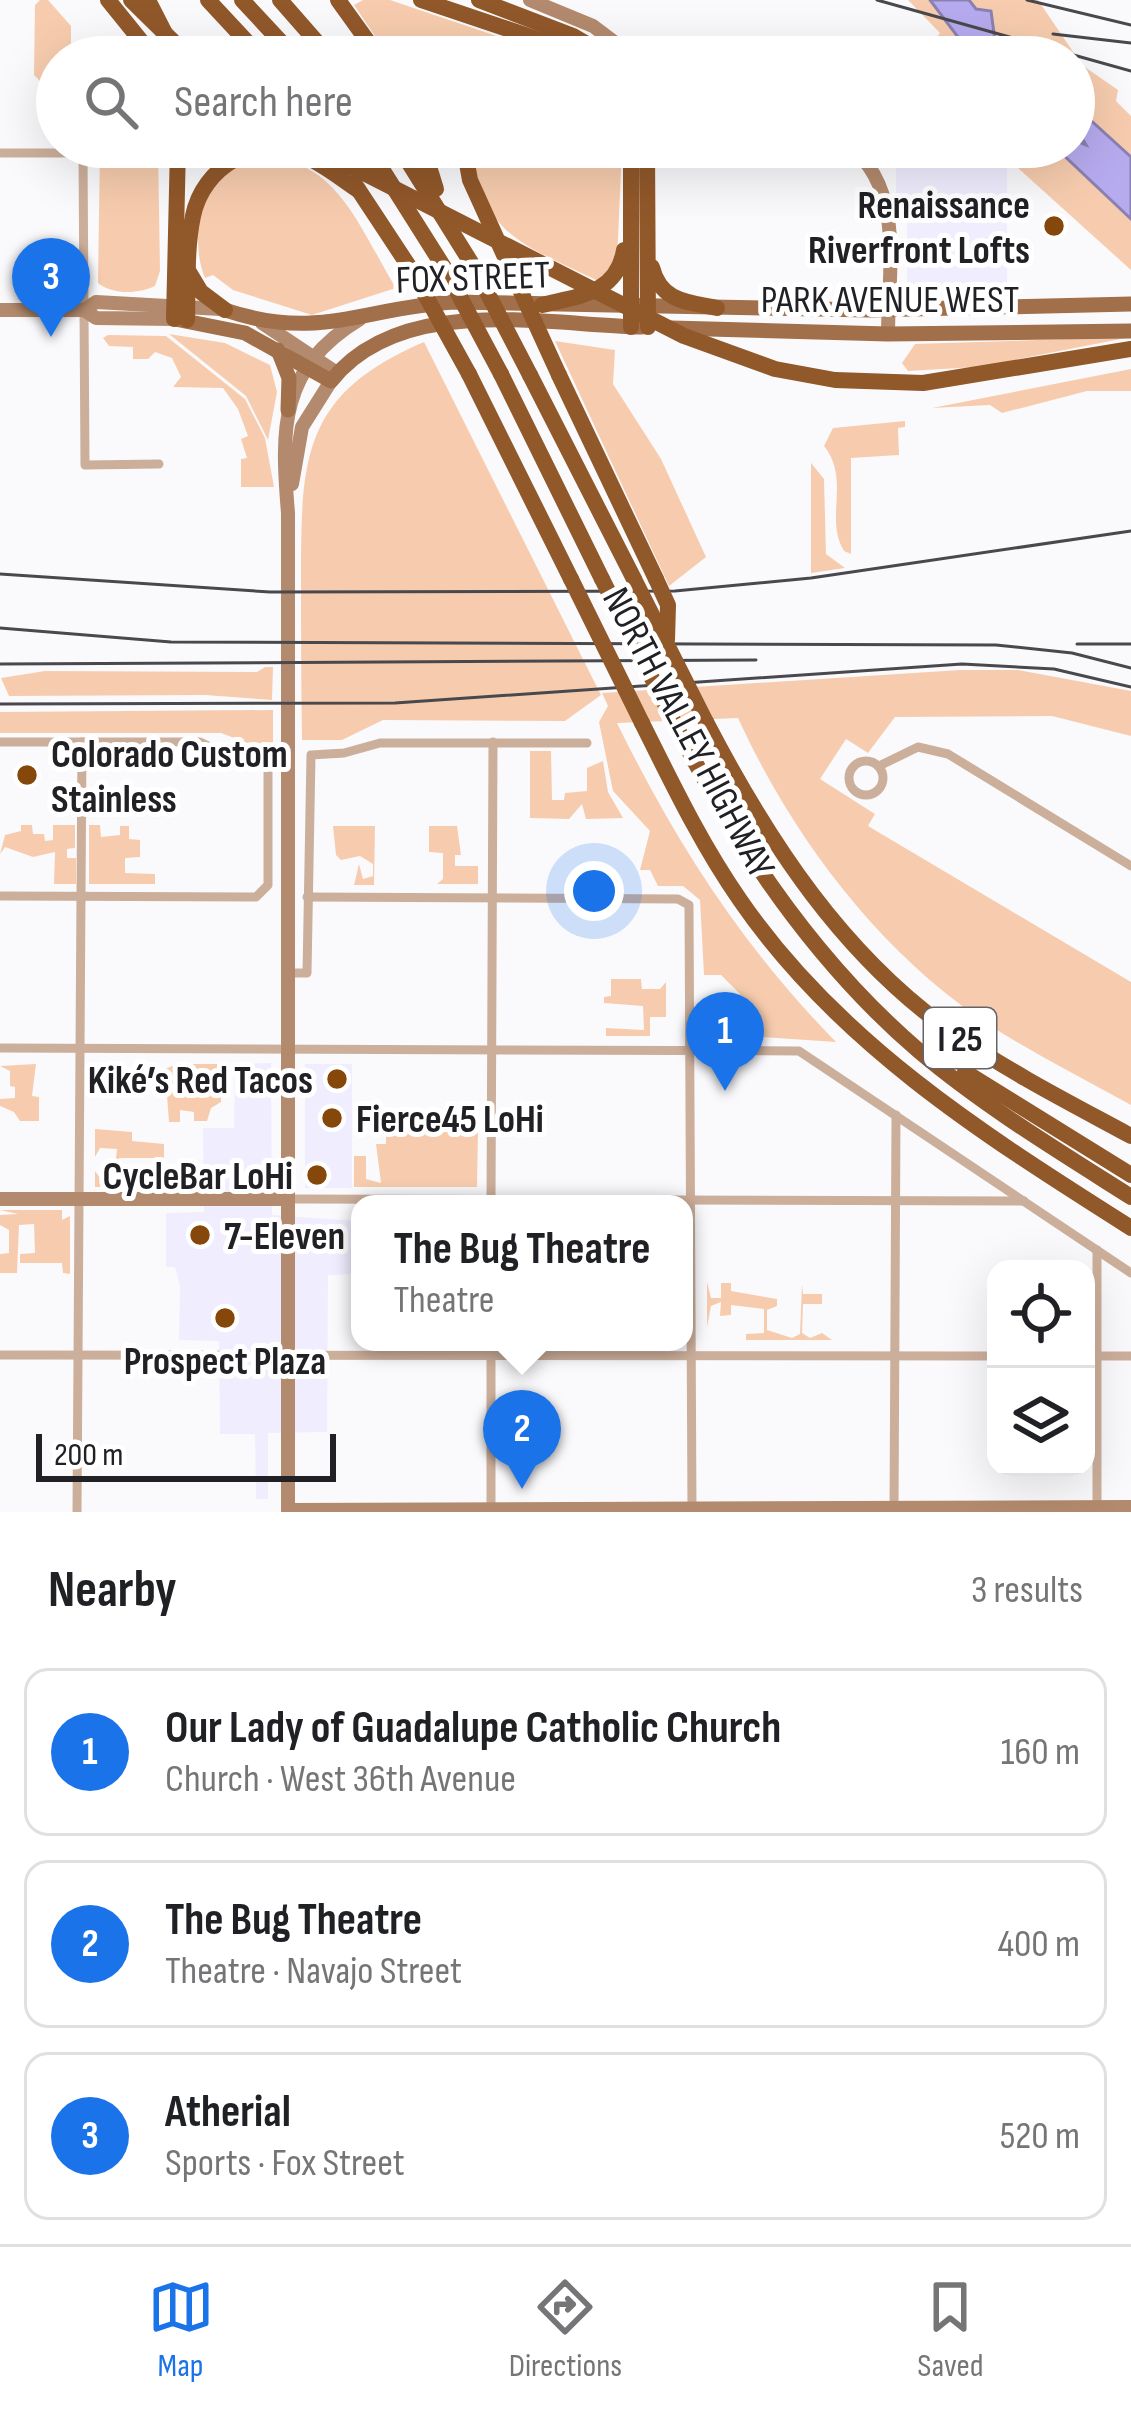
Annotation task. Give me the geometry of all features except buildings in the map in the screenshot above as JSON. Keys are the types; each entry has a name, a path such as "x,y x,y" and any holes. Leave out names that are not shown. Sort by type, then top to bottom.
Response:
{"highway":[{"path":"108,0 137,36"},
{"path":"131,0 168,36"},
{"path":"148,0 166,36"},
{"path":"208,0 241,36"},
{"path":"242,0 276,36"},
{"path":"280,0 312,36"},
{"path":"338,0 364,36"},
{"path":"421,0 528,36"},
{"path":"479,0 573,36"},
{"path":"178,168 175,207 181,312"},
{"path":"181,312 196,202 221,168"},
{"path":"323,168 358,190"},
{"name":"NORTH VALLEY HIGHWAY","path":"344,168 412,271 469,374 697,831 740,901 837,1013 907,1078 1131,1231"},
{"path":"354,168 683,336 775,368 835,380 923,383 1131,349"},
{"path":"381,168 445,269 716,802 772,890 919,1051 1131,1197"},
{"name":"NORTH VALLEY HIGHWAY","path":"413,168 475,268 706,722 784,858 881,972 967,1042 1131,1136"},
{"path":"429,168 441,208"},
{"path":"468,168 668,605 668,640"},
{"path":"631,168 639,327"},
{"path":"639,308 648,249 647,168"},
{"path":"542,305 598,291 611,282 623,259 631,184"},
{"path":"648,249 653,275 665,293 717,308"},
{"path":"189,272 201,292 225,310"},
{"path":"876,1009 981,1084 1131,1175"}],"main road":[{"name":"FOX STREET","path":"387,310 455,302 639,308"},
{"name":"PARK AVENUE WEST","path":"639,308 888,310 1127,304"},
{"path":"225,310 254,320 314,327 387,310"},
{"path":"181,312 311,361 334,377"},
{"name":"FOX STREET","path":"334,377 390,338 449,322 639,327"},
{"name":"PARK AVENUE WEST","path":"639,327 888,334 1128,331"},
{"path":"277,348 289,379 288,410"}],"street":[{"path":"530,0 606,36"},
{"path":"0,153 36,153"},
{"path":"83,168 85,465 159,464"},
{"path":"868,168 885,199 888,334"},
{"path":"0,310 84,310 96,302 181,312 225,310"},
{"name":"FOX STREET","path":"311,361 358,320 387,310"},
{"path":"254,320 311,361 288,410 283,451 289,513 285,1511 1131,1507"},
{"path":"289,513 302,428 334,377"},
{"path":"0,742 200,742 236,759 268,764 268,885 262,895 0,896"},
{"path":"77,1512 82,742"},
{"path":"288,973 307,973 311,755 347,753 380,742 587,743"},
{"path":"491,1195 493,742"},
{"path":"879,766 918,747 948,754 1131,866"},
{"path":"308,897 687,902 692,911 693,1195"},
{"path":"0,1048 799,1051 1131,1273"},
{"path":"894,1509 896,1115"},
{"path":"0,1198 351,1199"},
{"path":"692,1509 693,1200 1024,1201"},
{"path":"1095,1292 1097,1250"},
{"path":"490,1509 491,1351"},
{"path":"0,1355 987,1356"},
{"path":"1095,1356 1131,1356"},
{"path":"1092,1368 1097,1509"}],"shaded area":[{"path":"48,0 71,26 71,36 36,36 36,77 34,75 35,5"},
{"path":"363,0 390,0 497,36 375,36 354,5"},
{"path":"908,0 930,0 957,36 938,36 940,33"},
{"path":"930,0 969,0 976,9 991,11 994,36 957,36"},
{"path":"969,0 1038,0 1062,36 988,36"},
{"path":"1095,74 1118,90 1116,101 1131,116 1131,157 1095,124"},
{"path":"1095,124 1131,157 1131,219 1077,168 1095,168"},
{"path":"100,168 158,168 160,271 155,286 134,292 98,283"},
{"path":"234,168 309,169 344,201 396,288 312,315 233,290 213,275 205,278 199,221 208,193"},
{"path":"475,168 621,168 617,262 602,283 531,248 498,221"},
{"path":"896,168 1007,168 1007,285 907,285 907,209 896,208"},
{"path":"1077,168 1131,219 1131,270 1019,169"},
{"path":"169,334 225,343 270,365 277,392 268,440 246,396"},
{"path":"166,336 245,399 265,438 274,487 241,487 241,459 247,458 241,439 248,436 238,409 223,388 173,387 181,377 172,358 155,352 148,359 133,359 133,347 109,346 103,338"},
{"path":"1131,337 977,367 908,371 902,363 915,344"},
{"path":"555,341 615,350 613,384 661,459 706,557 669,586"},
{"path":"424,342 601,695 565,721 383,720 342,740 302,740 301,531 309,461 333,406 355,383"},
{"path":"1131,369 1131,391 1087,391 1002,413 990,405 932,408"},
{"path":"905,421 905,427 898,428 899,455 851,458 851,554 844,551 836,525 836,472 824,446 833,428"},
{"path":"811,463 824,479 826,554 845,568 811,573"},
{"path":"273,667 272,700 205,695 9,696 1,678 45,671 257,672"},
{"path":"1018,670 1131,691 1131,736 1052,716 895,717 868,753 846,739 820,779 875,814 868,826 1131,982 1131,1105 986,1023 909,961 874,926 811,847 738,718 617,723 713,892 770,969 836,1042 748,1036 748,1002 721,975 704,975 700,900 683,886 658,886 650,870 640,870 650,831 613,791 599,722 608,706 602,693"},
{"path":"273,710 273,744 250,744 221,733 0,733 0,712"},
{"path":"530,751 551,751 552,800 587,791 587,768 603,761 608,792 623,818 586,819 582,804 569,819 530,818"},
{"path":"21,825 32,825 33,834 44,834 45,841 53,840 53,825 75,825 75,848 67,849 67,858 76,858 76,884 54,884 55,852 33,857 5,847 0,854 5,835 21,831"},
{"path":"89,825 100,825 101,837 120,835 120,826 129,826 129,839 140,840 140,857 125,858 125,873 155,874 155,884 89,884"},
{"path":"333,826 375,826 374,885 354,885 359,864 363,879 373,876 373,864 360,856 341,860 336,855"},
{"path":"429,826 457,826 461,855 455,855 455,866 478,866 478,884 437,884 443,879 443,853 429,852"},
{"path":"611,979 641,979 642,989 660,989 666,982 666,1017 650,1017 650,1036 606,1036 606,1028 644,1030 643,1006 604,1003 604,997 611,996"},
{"path":"271,1063 272,1215 351,1220 351,1274 328,1275 327,1432 268,1433 268,1499 256,1499 255,1434 220,1434 219,1341 179,1340 180,1286 175,1267 166,1267 166,1213 204,1212 203,1128 234,1128 235,1064"},
{"path":"36,1064 32,1096 39,1097 39,1121 20,1121 0,1106 0,1099 15,1098 15,1087 10,1086 10,1071 0,1066"},
{"path":"177,1064 222,1064 221,1102 211,1108 207,1121 194,1121 194,1112 180,1110 180,1122 169,1122 165,1069"},
{"path":"305,1064 352,1064 352,1188 305,1188"},
{"path":"95,1129 132,1132 132,1141 164,1144 164,1158 119,1158 119,1178 188,1182 188,1187 95,1187 95,1171 100,1178 114,1178 117,1149 100,1148 95,1157"},
{"path":"386,1130 478,1130 477,1187 354,1187 354,1156 366,1156 366,1179 381,1183 376,1144 386,1144"},
{"path":"0,1210 62,1210 62,1220 70,1216 70,1274 63,1273 62,1263 20,1263 20,1254 35,1253 34,1224 19,1225 17,1273 0,1273 0,1254 9,1253 9,1230 0,1225 0,1215 18,1214"},
{"path":"707,1282 711,1298 721,1298 721,1283 731,1283 731,1291 777,1299 777,1306 767,1310 767,1330 792,1338 800,1334 802,1284 803,1294 822,1294 822,1304 803,1304 802,1333 810,1338 822,1333 832,1340 746,1340 746,1334 764,1333 764,1309 731,1305 731,1315 720,1316 721,1302 711,1306 707,1327"}],"railway":[{"path":"877,0 1006,36"},
{"path":"1027,0 1131,25"},
{"path":"1053,34 1070,36"},
{"path":"1095,39 1131,43"},
{"path":"1095,61 1131,71"},
{"path":"0,574 270,592 675,591 811,578 1131,531"},
{"path":"0,628 171,642 996,645 1072,653 1131,668"},
{"path":"1077,644 1131,644"},
{"path":"0,664 756,660"},
{"path":"0,704 395,703 962,664 1054,669 1131,687"}],"place":[{"name":"Renaissance Riverfront Lofts","path":"1054,226"},
{"name":"Atherial","path":"51,337"},
{"name":"Colorado Custom Stainless","path":"27,775"},
{"name":"Kiké’s Red Tacos","path":"337,1079"},
{"name":"Our Lady of Guadalupe Catholic Church","path":"725,1091"},
{"name":"Fierce45 LoHi","path":"332,1118"},
{"name":"CycleBar LoHi","path":"317,1175"},
{"name":"7-Eleven","path":"200,1235"},
{"name":"Prospect Plaza","path":"225,1318"},
{"name":"The Bug Theatre","path":"522,1489"}]}
